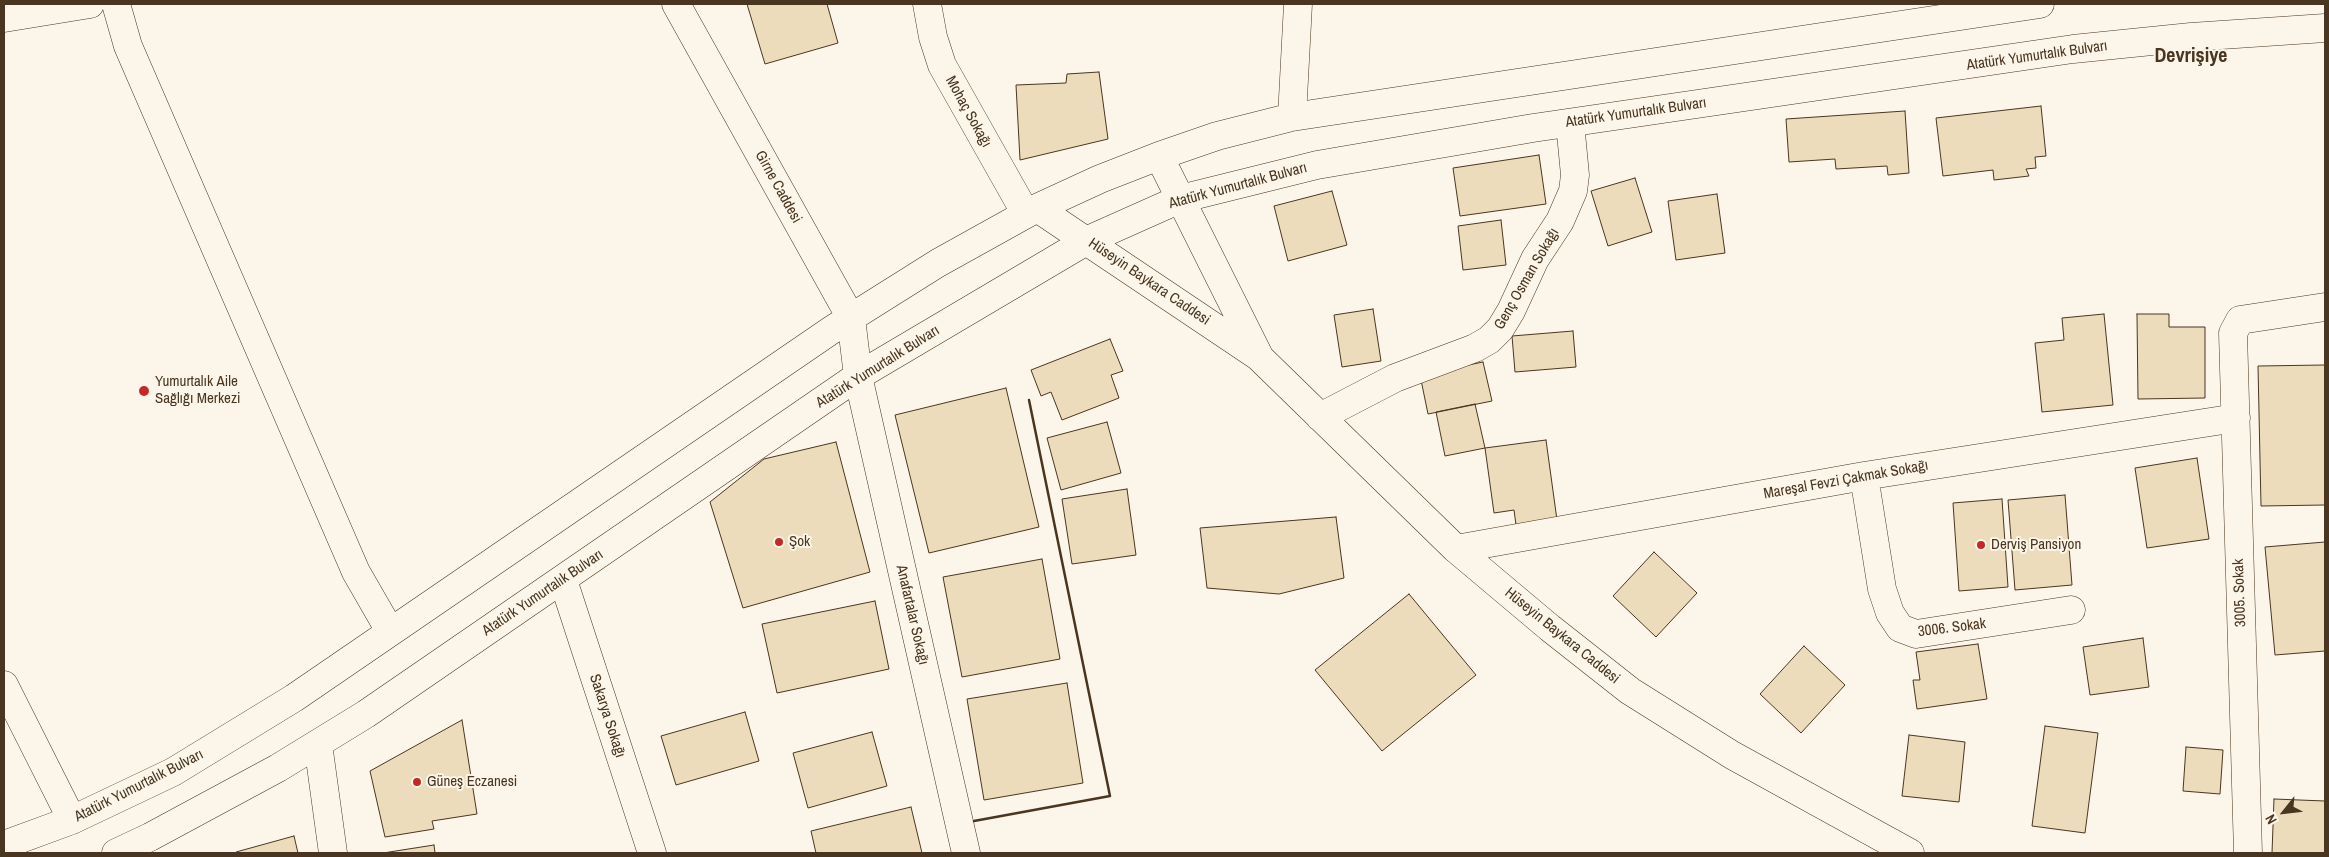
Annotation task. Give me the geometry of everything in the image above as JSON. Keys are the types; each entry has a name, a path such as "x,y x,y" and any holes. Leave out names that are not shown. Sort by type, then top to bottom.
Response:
{"street":[{"path":"4,18 54,7 90,4"},
{"path":"116,4 128,46 356,572 390,631"},
{"name":"Girne Caddesi","path":"676,4 851,318 858,376"},
{"name":"Mohaç Sokağı","path":"927,4 933,36 942,65 1032,211"},
{"path":"1292,118 1298,4"},
{"name":"Atatürk Yumurtalık Bulvarı","path":"4,845 72,820 173,772 294,698 851,318 938,263 1032,211 1100,179 1217,136 1292,118 2040,4"},
{"name":"Atatürk Yumurtalık Bulvarı","path":"116,853 244,787 366,714 858,376 1088,240 1180,199 1317,165 1570,123 2073,50 2191,37 2325,28"},
{"name":"Genç Osman Sokağı","path":"1320,417 1396,378 1475,348 1489,340 1500,329 1511,311 1535,259 1560,221 1573,192 1575,175 1570,123"},
{"name":"Hüseyin Baykara Caddesi","path":"1159,156 1259,357"},
{"name":"Hüseyin Baykara Caddesi","path":"1032,211 1088,240 1259,357 1456,549 1550,628 1630,691 1732,755 1910,853"},
{"name":"3005. Sokak","path":"2248,853 2234,333 2240,320 2250,317 2325,308"},
{"name":"Anafartalar Sokağı","path":"858,376 966,853"},
{"name":"Mareşal Fevzi Çakmak Sokağı","path":"1456,549 1864,476 2236,418"},
{"name":"3006. Sokak","path":"1864,476 1882,589 1890,613 1900,628 1916,634 2071,610"},
{"name":"Sakarya Sokağı","path":"563,580 652,853"},
{"path":"4,685 72,820"},
{"path":"318,744 333,853"}],"building":[{"path":"747,4 827,4 838,43 765,64"},
{"path":"1099,72 1108,139 1020,160 1016,85 1066,83 1067,74"},
{"path":"2041,106 2046,156 2035,157 2036,168 2026,169 2029,176 1994,180 1993,170 1943,176 1936,118"},
{"path":"1905,111 1909,173 1888,175 1887,166 1836,169 1835,159 1789,162 1786,119"},
{"path":"1539,155 1546,204 1460,216 1453,168"},
{"path":"1635,178 1652,232 1608,246 1591,191"},
{"path":"1332,191 1347,245 1288,261 1274,206"},
{"path":"1717,194 1725,253 1676,260 1668,201"},
{"path":"1501,220 1506,265 1463,270 1458,226"},
{"path":"1373,309 1381,361 1342,367 1334,315"},
{"path":"2104,314 2113,405 2042,412 2035,343 2064,340 2062,318"},
{"path":"2137,314 2169,314 2169,327 2205,327 2205,398 2138,399"},
{"path":"1573,331 1576,367 1515,372 1512,336"},
{"path":"1110,339 1123,371 1111,375 1119,398 1062,420 1051,392 1041,396 1031,370"},
{"path":"1483,362 1492,401 1428,414 1420,375"},
{"path":"2325,365 2325,505 2261,506 2258,366"},
{"path":"1006,388 1039,527 929,553 895,415"},
{"path":"1475,404 1485,448 1445,456 1436,412"},
{"path":"1107,422 1121,473 1061,490 1047,438"},
{"path":"1546,440 1557,520 1516,525 1514,510 1494,513 1485,448"},
{"path":"836,442 870,572 743,608 710,502 764,459"},
{"path":"2197,458 2209,539 2147,548 2135,468"},
{"path":"1127,489 1136,555 1072,564 1062,499"},
{"path":"2065,495 2072,585 2015,590 2008,500"},
{"name":"Derviş Pansiyon","path":"2002,499 2008,587 1959,591 1953,503"},
{"path":"1336,517 1344,578 1279,594 1207,588 1200,528"},
{"path":"2325,542 2325,651 2275,655 2265,547"},
{"path":"1654,552 1697,593 1656,637 1613,596"},
{"path":"1042,559 1060,659 962,677 943,577"},
{"path":"1409,594 1476,675 1382,751 1315,670"},
{"path":"875,601 889,669 777,693 762,624"},
{"path":"2143,638 2149,687 2090,695 2083,647"},
{"path":"1978,644 1987,699 1917,709 1913,680 1920,680 1916,652"},
{"path":"1804,646 1845,685 1801,733 1760,694"},
{"path":"1067,683 1083,783 984,800 967,699"},
{"path":"745,712 759,761 676,785 661,736"},
{"path":"462,720 477,814 432,821 434,829 385,837 370,771"},
{"path":"2045,726 2098,733 2085,833 2032,826"},
{"path":"872,732 887,786 808,808 793,753"},
{"path":"1909,735 1965,742 1959,802 1902,796"},
{"path":"2186,747 2223,750 2220,794 2183,791"},
{"path":"2274,799 2325,801 2325,853 2272,853"},
{"path":"911,807 922,853 816,853 811,831"},
{"path":"294,836 298,853 236,852"},
{"path":"434,845 435,853 383,853"}],"wall":[{"path":"974,821 1110,796 1029,400"}],"place":[{"name":"Yumurtalık Aile Sağlığı Merkezi","path":"144,391"},
{"name":"Şok","path":"779,542"},
{"name":"Derviş Pansiyon","path":"1981,545"},
{"name":"Güneş Eczanesi","path":"417,782"}],"district":[{"name":"Devrişiye","path":"2191,57"}]}
